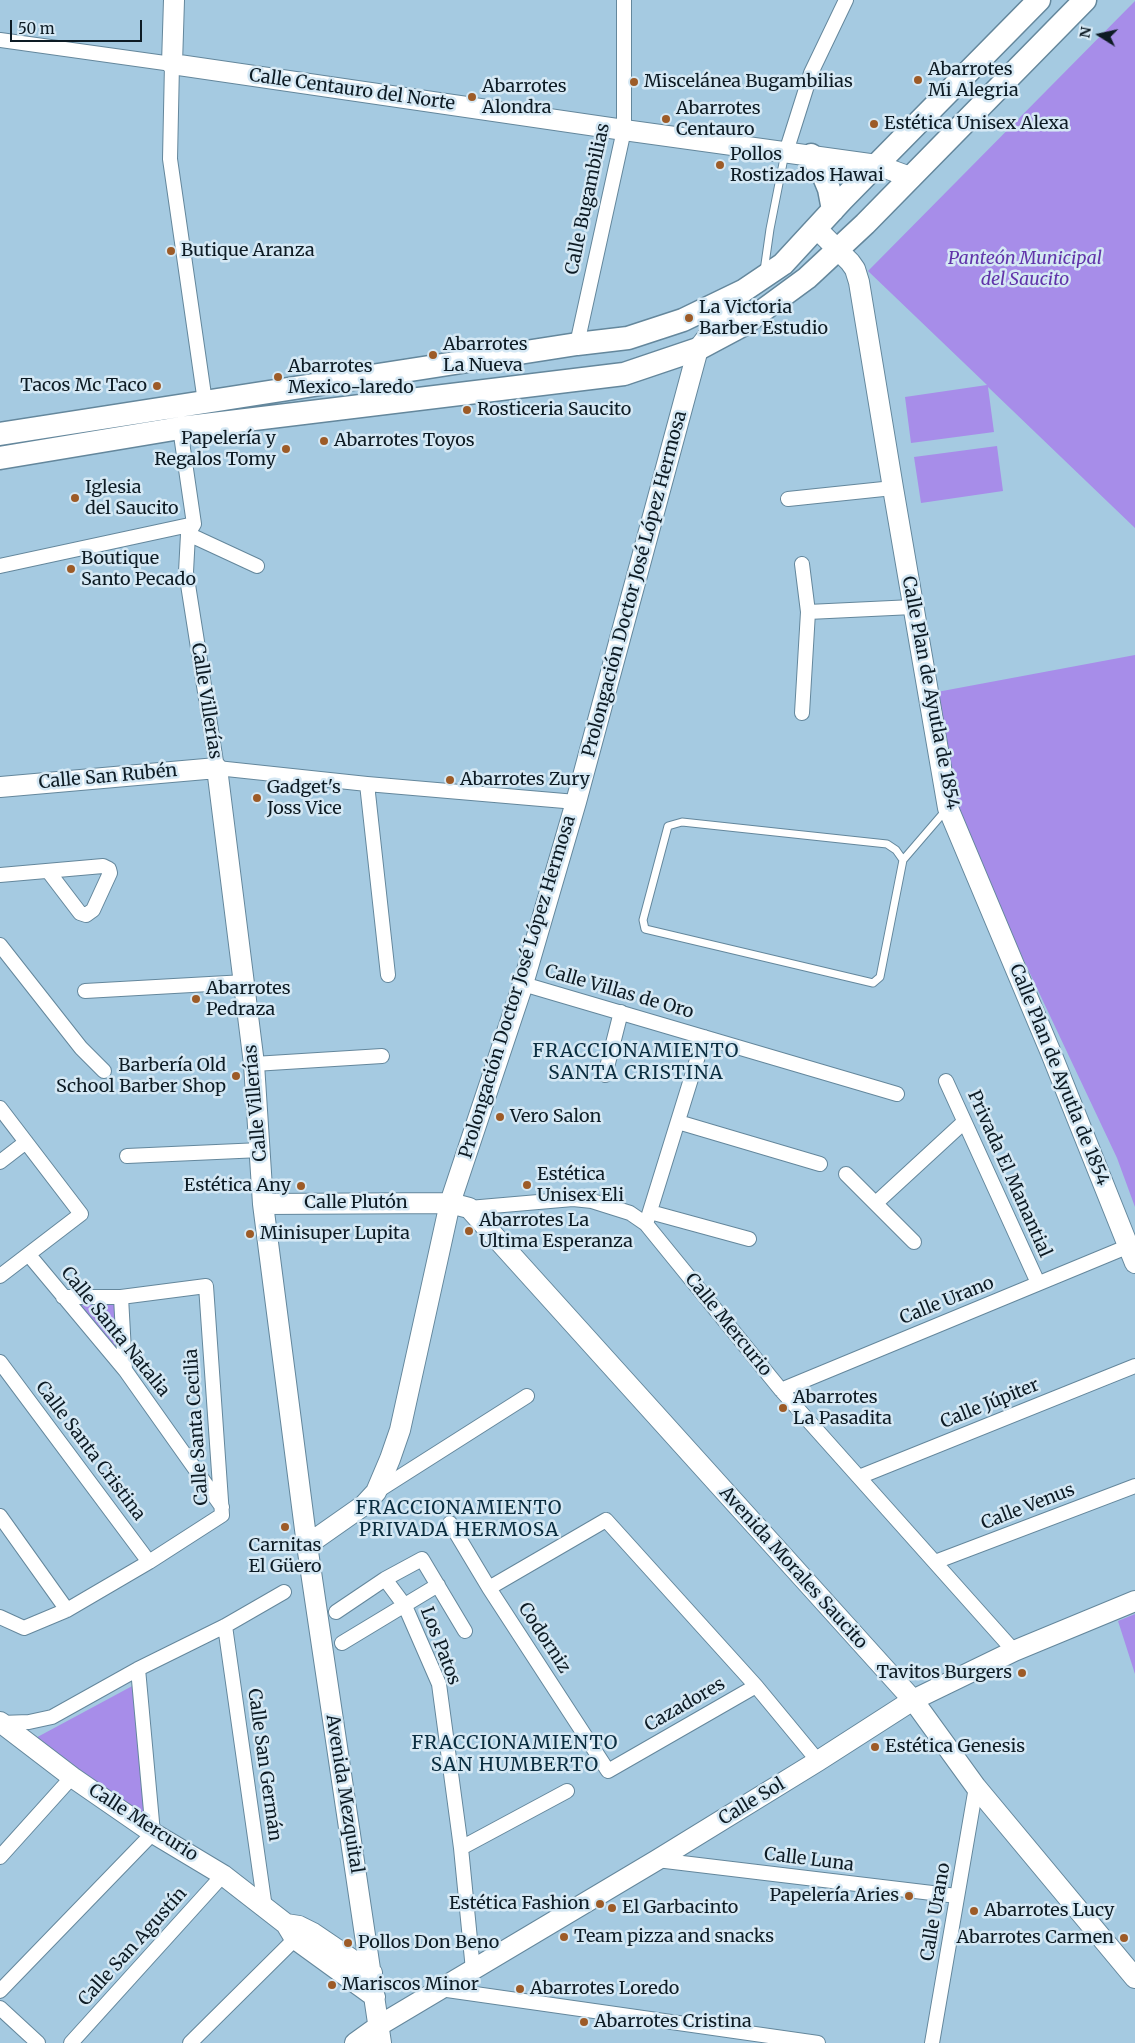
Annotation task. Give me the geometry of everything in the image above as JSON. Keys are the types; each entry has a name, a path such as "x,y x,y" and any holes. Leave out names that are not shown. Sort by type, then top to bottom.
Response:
{"main road":[{"path":"172,64 174,0"},
{"path":"0,434 577,344 628,338 683,320 743,291 783,264 833,210 1039,0"},
{"path":"0,458 180,428 624,374 698,349 743,325 807,278 838,250 1085,0"},
{"name":"Calle Centauro del Norte","path":"172,64 877,165 910,177"},
{"path":"811,155 822,172 829,189 833,210"},
{"name":"Calle Plan de Ayutla de 1854","path":"817,229 855,270 859,282 948,808 1051,1053 1132,1254"},
{"name":"Prolongación Doctor José López Hermosa","path":"376,1492 400,1430 450,1203 523,984 576,802 698,349 743,291"},
{"name":"Calle San Rubén","path":"0,786 217,768"},
{"name":"Calle Villerías","path":"217,768 254,1064 263,1204 307,1545"},
{"path":"450,1203 469,1208"},
{"name":"Calle Plutón","path":"263,1204 450,1203"},
{"name":"Avenida Morales Saucito","path":"469,1208 913,1700 976,1787 1135,1978"},
{"path":"307,1545 364,1505 376,1492"},
{"name":"Avenida Mezquital","path":"307,1545 380,2034"},
{"name":"Calle Sol","path":"355,2043 380,2034 440,1989 657,1860 913,1700 1014,1651 1135,1601"},
{"name":"Calle Mercurio","path":"0,1723 152,1833 224,1875 375,1998"},
{"name":"Calle Mercurio","path":"295,1931 372,1973"}],"street":[{"name":"Calle Bugambilias","path":"577,344 624,130 624,0"},
{"path":"786,152 811,73 846,0"},
{"name":"Calle Centauro del Norte","path":"0,40 172,64"},
{"path":"172,64 170,159 205,402"},
{"name":"Calle Villerías","path":"180,428 191,529 186,572 217,768"},
{"path":"788,499 893,488"},
{"path":"0,566 191,529 257,566"},
{"path":"802,564 808,612 802,713"},
{"path":"808,612 913,607"},
{"path":"217,768 366,784 576,802"},
{"path":"366,784 388,974"},
{"path":"0,874 103,866 109,869 110,873 93,910 86,915 80,912 48,871"},
{"path":"0,946 81,1048 104,1071"},
{"path":"85,991 245,982"},
{"name":"Calle Villas de Oro","path":"523,984 897,1094"},
{"path":"605,1075 621,1012"},
{"path":"704,1037 648,1218 750,1239"},
{"path":"254,1064 382,1056"},
{"name":"Privada El Manantial","path":"946,1081 1038,1283"},
{"path":"0,1108 81,1214 0,1276"},
{"path":"678,1122 820,1164"},
{"path":"876,1203 964,1122"},
{"path":"0,1162 26,1142"},
{"path":"127,1156 261,1150"},
{"path":"846,1174 914,1242"},
{"name":"Calle Mercurio","path":"469,1208 573,1199 592,1200 648,1218 780,1390 1014,1651"},
{"name":"Calle Urano","path":"780,1390 1038,1283 1132,1254"},
{"name":"Calle Santa Natalia","path":"29,1255 62,1297 125,1370 222,1508"},
{"name":"Calle Santa Cecilia","path":"0,1617 24,1628 67,1610 149,1562 222,1515 206,1286 121,1297 62,1297"},
{"path":"121,1297 125,1370"},
{"name":"Calle Santa Cristina","path":"0,1362 149,1562"},
{"name":"Calle Júpiter","path":"859,1477 1135,1366"},
{"path":"376,1492 527,1396"},
{"name":"Calle Venus","path":"935,1562 1135,1486"},
{"path":"0,1516 67,1610"},
{"path":"489,1588 606,1520 756,1686 818,1761"},
{"name":"Codorniz","path":"450,1523 489,1588 608,1772"},
{"path":"336,1612 385,1579 422,1559 465,1631"},
{"name":"Los Patos","path":"385,1579 405,1606 439,1684 461,1848 473,1970"},
{"path":"342,1643 438,1585"},
{"path":"0,1723 29,1722 52,1717 138,1669 226,1626 284,1592"},
{"name":"Calle San Germán","path":"226,1626 265,1908"},
{"path":"0,1991 152,1833 138,1669"},
{"name":"Cazadores","path":"608,1772 756,1686"},
{"path":"0,1857 72,1776"},
{"name":"Calle Urano","path":"932,2043 976,1787"},
{"path":"461,1848 567,1791"},
{"name":"Calle Luna","path":"657,1860 957,1896"},
{"name":"Calle San Agustín","path":"71,2043 224,1875"},
{"path":"190,2043 295,1931"},
{"path":"440,1989 818,2043"},
{"path":"0,2008 38,2043"}],"lane":[{"path":"763,278 770,230 786,152"},
{"path":"903,860 896,850 887,844 682,822 668,826 643,920 645,928 873,983 880,977 903,860 948,808"}],"green space":[{"name":"Panteón Municipal del Saucito","path":"1135,1 1135,528 988,387 994,432 911,443 905,397 987,385 868,271"},
{"path":"997,446 1003,491 921,503 914,457"},
{"path":"1135,655 1135,1207 1117,1158 960,825 937,692"},
{"path":"69,1300 119,1301 122,1359"},
{"path":"1135,1614 1135,1674 1118,1621"},
{"path":"136,1684 149,1825 30,1741"}],"place":[{"name":"Abarrotes Mi Alegria","path":"918,80"},
{"name":"Miscelánea Bugambilias","path":"634,82"},
{"name":"Abarrotes Alondra","path":"472,97"},
{"name":"Abarrotes Centauro","path":"666,119"},
{"name":"Estética Unisex Alexa","path":"874,124"},
{"name":"Pollos Rostizados Hawai","path":"720,165"},
{"name":"Butique Aranza","path":"171,251"},
{"name":"La Victoria Barber Estudio","path":"689,318"},
{"name":"Abarrotes La Nueva","path":"433,355"},
{"name":"Abarrotes Mexico-laredo","path":"278,377"},
{"name":"Tacos Mc Taco","path":"157,386"},
{"name":"Rosticeria Saucito","path":"467,410"},
{"name":"Abarrotes Toyos","path":"324,441"},
{"name":"Papelería y Regalos Tomy","path":"286,449"},
{"name":"Iglesia del Saucito","path":"75,498"},
{"name":"Boutique Santo Pecado","path":"71,569"},
{"name":"Abarrotes Zury","path":"450,780"},
{"name":"Gadget's Joss Vice","path":"257,798"},
{"name":"Abarrotes Pedraza","path":"196,999"},
{"name":"Barbería Old School Barber Shop","path":"236,1076"},
{"name":"Vero Salon","path":"500,1117"},
{"name":"Estética Unisex Eli","path":"527,1185"},
{"name":"Estética Any","path":"301,1186"},
{"name":"Abarrotes La Ultima Esperanza","path":"469,1231"},
{"name":"Minisuper Lupita","path":"250,1234"},
{"name":"Abarrotes La Pasadita","path":"783,1408"},
{"name":"Carnitas El Güero","path":"285,1527"},
{"name":"Tavitos Burgers","path":"1022,1673"},
{"name":"Estética Genesis","path":"875,1747"},
{"name":"Papelería Aries","path":"909,1896"},
{"name":"Estética Fashion","path":"600,1904"},
{"name":"El Garbacinto","path":"612,1908"},
{"name":"Abarrotes Lucy","path":"974,1911"},
{"name":"Team pizza and snacks","path":"564,1937"},
{"name":"Abarrotes Carmen","path":"1124,1938"},
{"name":"Pollos Don Beno","path":"348,1943"},
{"name":"Mariscos Minor","path":"332,1985"},
{"name":"Abarrotes Loredo","path":"520,1989"},
{"name":"Abarrotes Cristina","path":"584,2022"}],"district":[{"name":"FRACCIONAMIENTO SANTA CRISTINA","path":"636,1063"},
{"name":"FRACCIONAMIENTO PRIVADA HERMOSA","path":"459,1520"},
{"name":"FRACCIONAMIENTO SAN HUMBERTO","path":"515,1755"}]}
